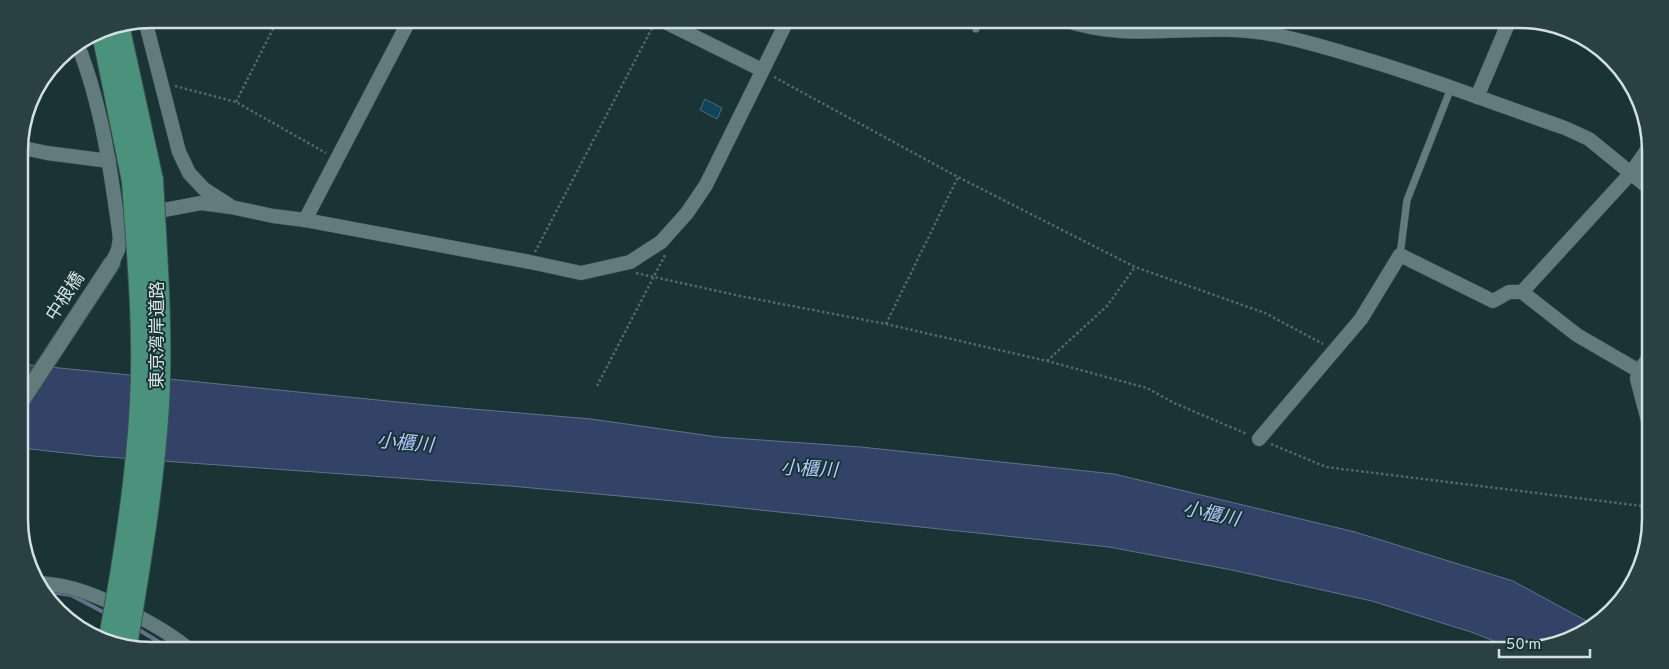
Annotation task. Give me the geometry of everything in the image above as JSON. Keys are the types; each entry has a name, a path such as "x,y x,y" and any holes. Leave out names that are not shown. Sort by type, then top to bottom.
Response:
{"highway":[{"name":"東京湾岸道路","path":"119,32 142,181 160,322 158,404 152,480 127,639"},
{"name":"東京湾岸道路","path":"104,37 142,181 141,400 135,478 110,635"}],"street":[{"path":"147,28 179,152 189,173 204,189 231,207"},
{"path":"306,220 405,28"},
{"path":"667,28 762,70"},
{"path":"120,238 128,227 164,210 201,203 306,220 580,273 630,262 651,249 672,232 684,218 706,185 783,28"},
{"path":"1099,28 1130,32 1176,28"},
{"path":"1241,28 1305,42 1403,71 1579,134 1642,182"},
{"path":"1477,97 1506,28"},
{"path":"79,51 89,77 109,161 120,238 118,250 112,263"},
{"path":"28,150 109,161"},
{"path":"1522,292 1631,173 1642,158"},
{"path":"1259,439 1361,319 1400,255 1493,301 1509,292 1522,292 1577,335 1639,371"},
{"name":"中根橋","path":"28,391 112,263"},
{"path":"1642,367 1637,379 1642,398"},
{"path":"46,584 68,587 95,596 159,629 178,642"}],"lane":[{"path":"1400,255 1407,200 1451,88"}],"path":[{"path":"236,102 273,28"},
{"path":"530,262 653,28"},
{"path":"762,70 958,177 1135,267 1265,313 1333,350"},
{"path":"161,82 236,102 337,159"},
{"path":"886,324 958,177"},
{"path":"597,386 666,253"},
{"path":"610,267 740,296 886,324 1047,361 1147,388 1174,403 1326,467 1642,507"},
{"path":"1047,361 1107,306 1135,267"}],"water":[{"name":"小櫃川","path":"28,365 437,406 591,419 718,437 861,447 1114,474 1355,532 1513,581 1587,621 1573,629 1543,639 1494,641 1372,601 1232,570 1109,547 685,502 510,486 93,456 28,449"}],"building":[{"path":"705,99 722,108 717,119 700,110"}],"waterway":[{"path":"52,592 71,595 107,614"},
{"path":"136,628 159,642"}]}
